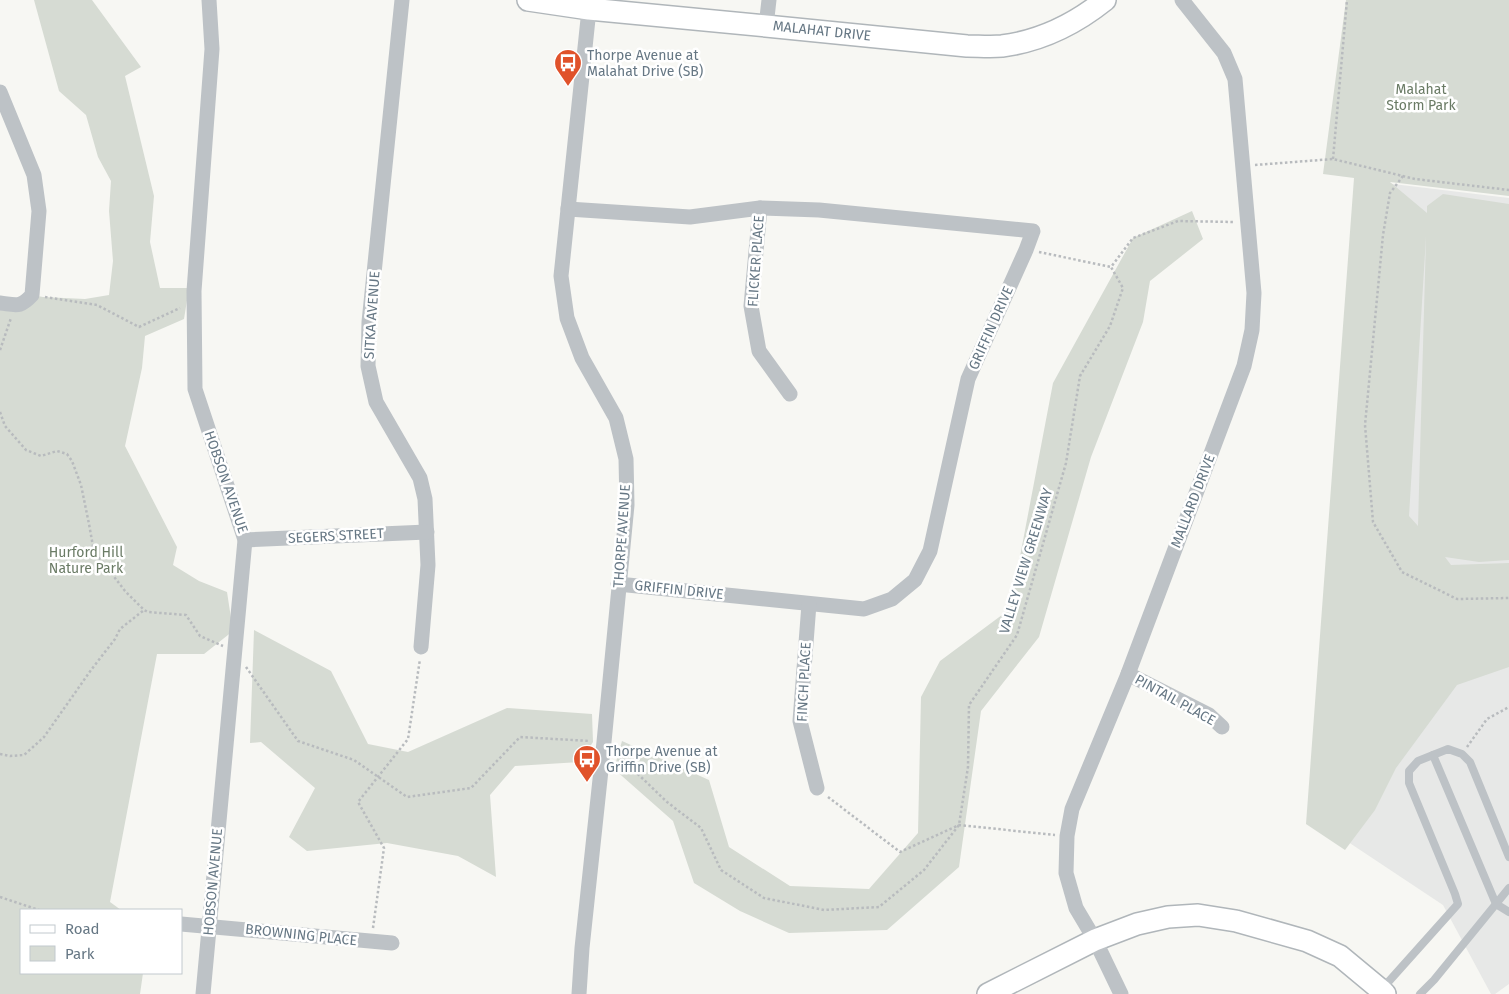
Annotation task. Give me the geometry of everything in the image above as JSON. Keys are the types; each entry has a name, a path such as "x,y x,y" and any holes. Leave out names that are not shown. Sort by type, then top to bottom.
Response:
{"street":[{"name":"HOBSON AVENUE","path":"203,994 245,540 195,390 194,302 212,49 209,0"},
{"name":"SITKA AVENUE","path":"402,0 369,322 368,366 376,402 420,478 425,499 428,565 421,648"},
{"name":"MALAHAT DRIVE","path":"528,0 967,46 1000,46 1024,42 1070,25 1105,0"},
{"path":"766,26 769,0"},
{"name":"MALLARD DRIVE","path":"1121,994 1095,940 1076,908 1066,873 1067,836 1072,809 1128,674 1244,366 1252,330 1254,293 1235,79 1224,53 1182,0"},
{"name":"THORPE AVENUE","path":"579,994 581,956 627,505 626,459 616,418 582,358 567,318 561,276 590,5"},
{"path":"0,92 34,175 39,211 32,295 23,304 0,303"},
{"name":"GRIFFIN DRIVE","path":"568,209 690,217 760,208 820,210 1032,231 1026,250 968,379 930,551 915,580 892,599 864,608 618,584"},
{"name":"FLICKER PLACE","path":"760,208 751,306 759,351 790,394"},
{"name":"SEGERS STREET","path":"245,540 427,532"},
{"name":"FINCH PLACE","path":"809,604 800,721 817,788"},
{"name":"PINTAIL PLACE","path":"1128,674 1209,715 1222,727"},
{"path":"988,994 1095,940 1137,924 1168,917 1198,915 1236,921 1307,941 1340,956 1383,992"},
{"name":"BROWNING PLACE","path":"182,924 392,943"}],"lane":[{"path":"1383,992 1458,904 1409,783 1409,771 1418,761 1448,749 1462,754 1470,762 1509,857"},
{"path":"1433,755 1496,904 1509,912"},
{"path":"1420,994 1434,980 1509,888"}],"path":[{"path":"1333,159 1347,0"},
{"path":"1243,165 1333,159 1415,179 1509,190"},
{"path":"1403,176 1390,193 1383,235 1365,425 1373,522 1402,572 1458,598 1509,598"},
{"path":"1026,250 1110,267 1133,238 1178,221 1248,223"},
{"name":"VALLEY VIEW GREENWAY","path":"604,742 667,802 701,828 721,870 764,898 824,910 879,907 924,870 959,825 968,766 969,704 1017,635 1066,463 1080,376 1110,326 1123,288 1110,267"},
{"path":"32,295 97,306 139,327 194,302"},
{"path":"0,350 16,305"},
{"path":"0,412 5,426 26,450 41,456 57,451 67,454 72,461 81,485 94,552 125,591 144,610 148,612 186,615 200,636 235,650 298,741 354,760 407,797 471,788 520,737 604,742"},
{"path":"0,754 10,756 24,754 44,737 115,639 120,629 144,610"},
{"path":"372,942 384,848 358,802 408,739 421,648"},
{"path":"1462,754 1487,719 1509,707"},
{"path":"817,788 900,852 959,825 1067,836"},
{"path":"0,897 36,909"}],"shaded area":[{"path":"1360,180 1509,198 1509,984 1495,994 1491,994 1443,905 1312,818"}],"green space":[{"name":"Hurford Hill Nature Park","path":"34,0 92,0 141,67 125,76 154,196 150,242 160,288 189,288 184,319 145,336 142,368 125,446 177,547 173,565 199,581 227,592 233,631 204,654 157,654 110,902 120,909 20,909 20,974 143,974 140,994 0,994 0,303 32,295 85,299 109,295 113,261 109,211 111,181 98,157 86,115 59,91"},
{"name":"Malahat Storm Park","path":"1346,0 1509,0 1509,196 1390,182 1427,213 1427,206 1443,194 1509,204 1509,560 1479,562 1445,557 1451,565 1509,563 1509,667 1457,685 1396,768 1375,810 1345,850 1306,824 1354,178 1323,174","holes":["1426,237 1418,526 1409,516"]},
{"path":"1192,211 1203,239 1150,281 1143,322 1091,457 1039,637 981,711 959,867 887,930 789,933 740,911 694,883 673,821 614,769 622,741 709,780 729,847 790,886 869,889 918,833 921,697 940,661 1010,609 1053,383 1133,238"},
{"path":"254,630 331,671 368,744 408,752 507,708 592,714 593,742 580,762 515,766 490,795 496,877 458,856 387,843 307,851 289,837 315,788 261,742 250,743"}],"place":[{"name":"Thorpe Avenue at Malahat Drive (SB)","path":"568,87"},
{"name":"Thorpe Avenue at Griffin Drive (SB)","path":"587,783"}]}
